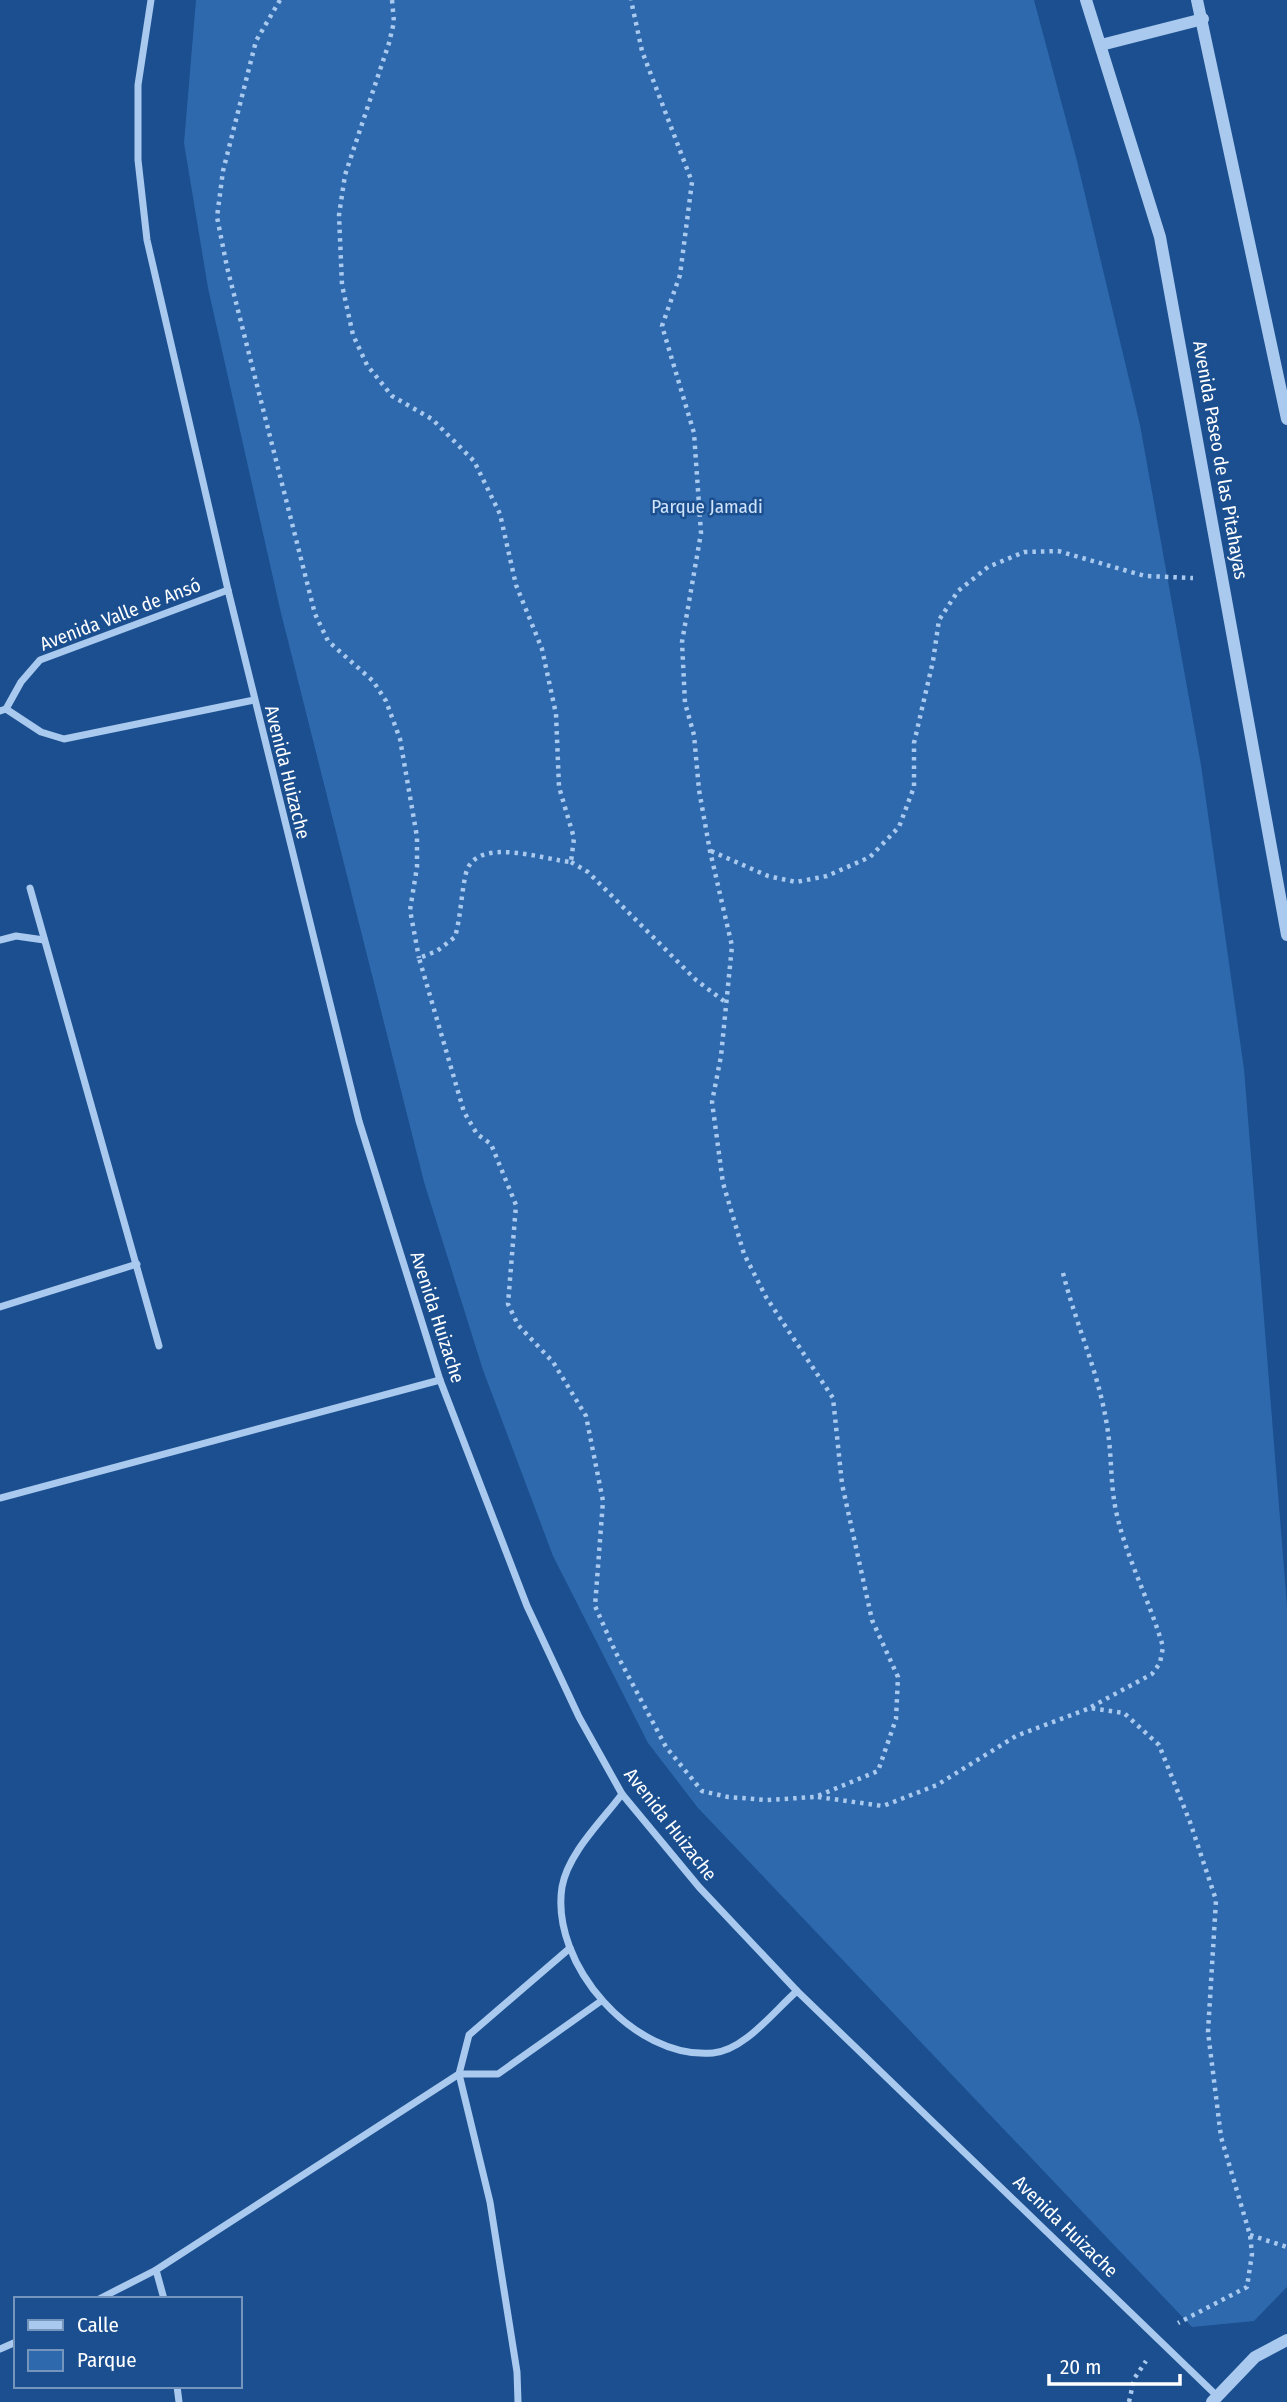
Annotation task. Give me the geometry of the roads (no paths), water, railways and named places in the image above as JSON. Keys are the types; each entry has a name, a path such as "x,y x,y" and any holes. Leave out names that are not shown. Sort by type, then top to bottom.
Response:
{"street":[{"name":"Avenida Huizache","path":"151,0 138,85 138,160 147,240 228,590 359,1121 440,1380 527,1606 579,1717 622,1794 699,1887 797,1991 1160,2340 1214,2398"},
{"name":"Avenida Paseo de las Pitahayas","path":"1086,0 1160,237 1287,935"},
{"path":"1197,0 1287,419"},
{"path":"1101,45 1203,19"},
{"name":"Avenida Valle de Ansó","path":"228,590 40,660 21,682 3,710 41,732 64,738 254,700"},
{"path":"30,888 159,1346"},
{"path":"0,940 16,936 44,940"},
{"path":"0,1307 136,1264"},
{"path":"0,1499 440,1380"},
{"path":"622,1794 567,1868 562,1889 563,1917 570,1948 580,1971 601,2001 630,2027 658,2041 687,2051 714,2053 737,2045 797,1991"},
{"path":"518,2402 517,2372 490,2202 459,2074 469,2035 570,1948"},
{"path":"103,2297 156,2270 459,2074 498,2074 601,2001"},
{"path":"156,2270 163,2297"},
{"path":"1214,2398 1255,2357 1287,2340"}],"park label":[{"name":"Parque Jamadi","path":"707,506"}]}
